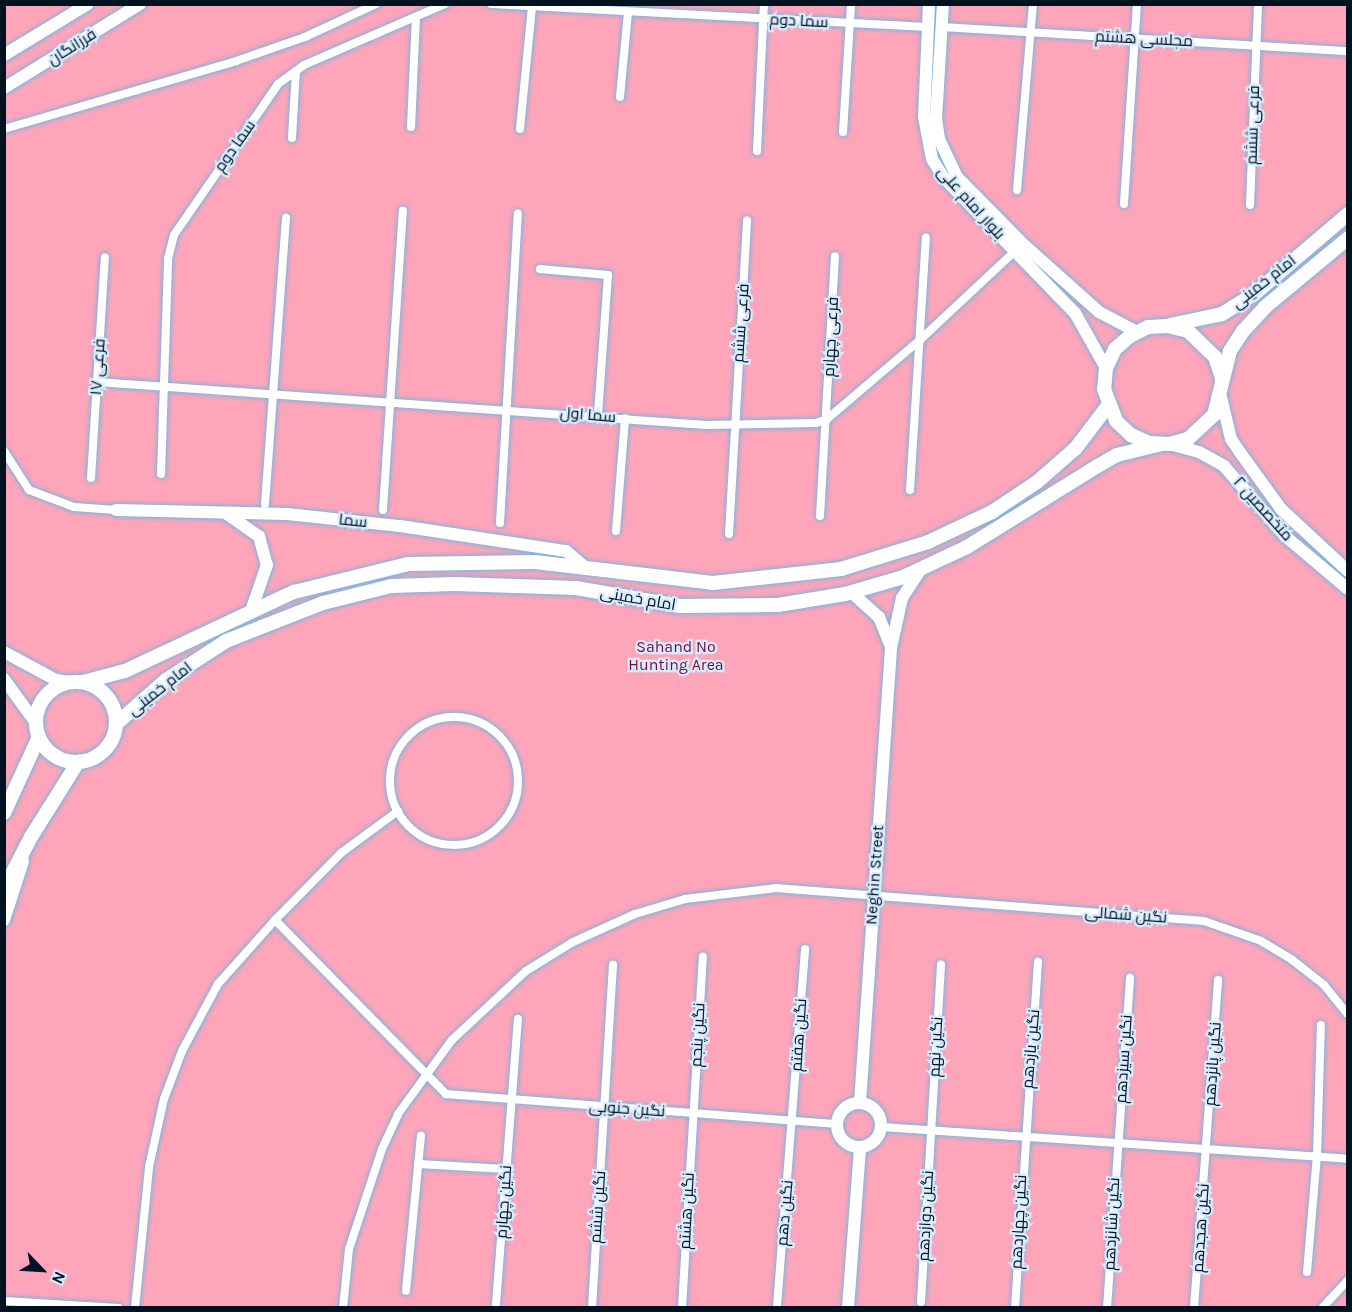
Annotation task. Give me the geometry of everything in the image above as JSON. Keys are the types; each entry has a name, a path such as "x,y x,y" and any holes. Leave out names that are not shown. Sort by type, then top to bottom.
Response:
{"main road":[{"name":"امام خمینی","path":"1168,326 1222,314 1253,295 1347,214"},
{"name":"امام خمینی","path":"1222,378 1230,351 1243,331 1347,238"},
{"path":"1168,326 1188,331 1204,343 1215,357 1222,378 1221,397 1204,428 1188,439 1165,444 1131,435 1107,407 1104,389 1106,368 1115,350 1137,332 1168,326"},
{"name":"امام خمینی","path":"76,682 125,671 294,592 408,564 484,561 584,566 665,580 736,582 841,569 928,542 992,512 1037,482 1076,448 1107,407"},
{"name":"امام خمینی","path":"116,724 166,680 226,641 323,603 391,586 576,588 680,606 778,605 851,592 923,568 967,547 1117,455 1165,444"},
{"path":"4,889 31,837 78,762 99,754 108,746 116,724 110,702 94,686 76,682 49,692 42,701 37,730 5,813"},
{"path":"37,730 54,755 78,762"}],"street":[{"name":"فرزانگان","path":"4,55 88,4"},
{"name":"فرزانگان","path":"4,88 140,4"},
{"path":"4,129 236,61 305,37 376,4"},
{"name":"سما دوم","path":"161,474 168,258 174,235 278,84 296,70 445,4"},
{"name":"سما دوم","path":"491,4 928,27"},
{"path":"672,15 673,4"},
{"path":"757,151 764,4"},
{"path":"843,132 851,4"},
{"name":"بلوار امام علی","path":"929,4 924,117 933,159 944,178 1019,248 1100,312 1137,332"},
{"name":"بلوار امام علی","path":"943,4 936,118 946,159 957,177 1075,313 1106,368"},
{"path":"1017,190 1033,4"},
{"path":"1124,204 1137,4"},
{"name":"فرعی ششم","path":"1250,205 1258,4"},
{"path":"520,129 532,7"},
{"path":"620,97 628,13"},
{"path":"411,128 416,18"},
{"path":"928,27 941,27"},
{"name":"مجلسی هشتم","path":"941,27 1347,51"},
{"path":"292,138 296,70"},
{"path":"383,510 404,211"},
{"path":"500,523 518,214"},
{"path":"265,504 276,393 286,218"},
{"name":"فرعی ششم","path":"729,534 747,221"},
{"path":"910,490 926,238"},
{"name":"سما اول","path":"97,382 734,426 816,423 827,418 921,339 1019,248"},
{"name":"فرعی ۱۷","path":"91,478 105,256"},
{"name":"فرعی چهارم","path":"820,516 835,256"},
{"path":"540,269 608,275 598,415"},
{"path":"1221,397 1231,439 1281,509 1347,571"},
{"path":"616,531 625,418"},
{"name":"متخصصین ۲","path":"1165,444 1199,452 1224,466 1285,536 1329,578 1347,589"},
{"path":"4,451 29,490 74,507 116,510"},
{"name":"سما","path":"116,510 287,514 400,526 566,551 584,566"},
{"path":"226,513 259,536 267,565 251,611"},
{"name":"Neghin Street","path":"860,1103 891,648 902,598 923,568"},
{"path":"851,592 879,617 891,648"},
{"path":"4,652 56,680 76,682"},
{"path":"4,679 37,730"},
{"path":"442,718 472,719 490,728 510,750 517,768 515,798 501,824 485,836 466,843 436,842 418,833 398,811 392,793 393,763 408,737 423,725 442,718"},
{"path":"135,1308 149,1167 167,1089 182,1051 218,984 275,920 341,853 398,811"},
{"path":"4,920 31,837"},
{"name":"نگین شمالی","path":"343,1308 350,1249 364,1198 398,1114 452,1040 526,971 573,942 635,914 685,898 776,888 1204,921 1261,941 1291,959 1324,984 1347,1015"},
{"name":"نگین جنوبی","path":"275,920 428,1072 446,1094 837,1125"},
{"name":"نگین هفتم","path":"793,1121 805,950"},
{"name":"نگین پنجم","path":"693,1114 703,957"},
{"name":"نگین یازدهم","path":"1024,1136 1038,962"},
{"name":"نگین ششم","path":"592,1308 613,965"},
{"name":"نگین نهم","path":"932,1129 941,965"},
{"name":"نگین سیزدهم","path":"1117,1141 1130,978"},
{"name":"نگین پانزدهم","path":"1207,1148 1218,980"},
{"name":"نگین چهارم","path":"496,1304 518,1019"},
{"path":"1307,1272 1317,1156 1321,1025"},
{"path":"860,1103 878,1113 882,1127 877,1139 860,1148 843,1141 837,1125 847,1107 860,1103"},
{"name":"نگین هشتم","path":"682,1308 693,1114"},
{"name":"نگین دهم","path":"777,1306 793,1121"},
{"path":"882,1127 1117,1141 1347,1159"},
{"name":"نگین دوازدهم","path":"921,1302 932,1129"},
{"path":"406,1291 421,1136"},
{"name":"نگین چهاردهم","path":"1015,1308 1024,1136"},
{"name":"نگین شانزدهم","path":"1107,1308 1117,1141"},
{"path":"848,1308 860,1148"},
{"name":"نگین هجدهم","path":"1194,1308 1207,1148"},
{"path":"418,1164 506,1169"},
{"path":"1322,1308 1346,1284"},
{"path":"4,1301 119,1308"}],"green space":[{"name":"Sahand No Hunting Area","path":"5,5 1347,5 1347,1307 5,1308"}]}
